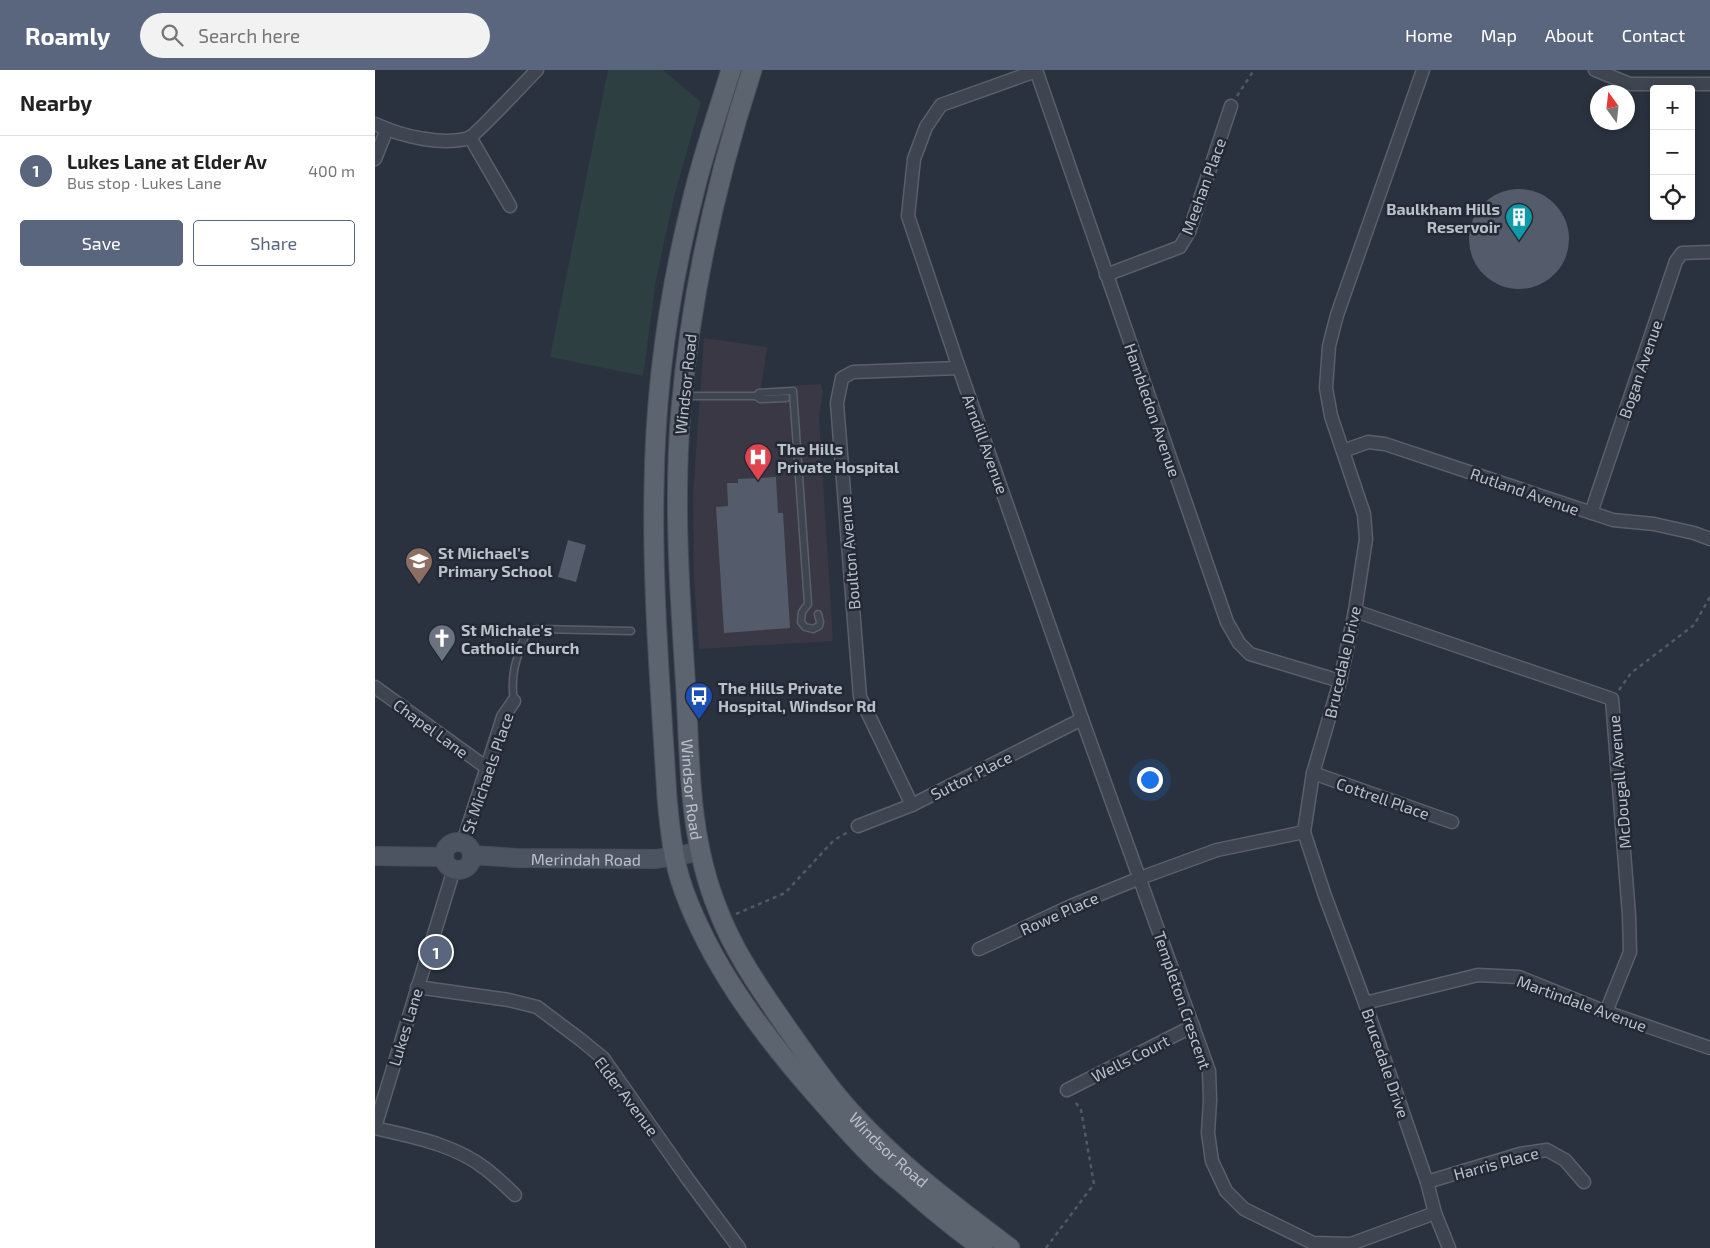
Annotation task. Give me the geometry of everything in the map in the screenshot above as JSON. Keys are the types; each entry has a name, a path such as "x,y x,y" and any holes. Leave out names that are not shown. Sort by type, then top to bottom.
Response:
{"main road":[{"name":"Windsor Road","path":"731,70 693,196 673,292 663,358 656,452 654,564 667,798 674,856 684,890 699,928 714,957 778,1051 880,1164 965,1236 983,1248"},
{"name":"Windsor Road","path":"752,70 727,153 705,241 691,321 682,396 678,474 678,552 690,771 695,831 699,852 709,886 731,939 755,981 795,1041 840,1099 888,1149 920,1178 1010,1248"},
{"path":"656,452 673,405 682,396 675,370 679,307 673,292"},
{"path":"375,856 449,863 465,868 472,860 467,849 452,843 445,851 449,863"},
{"name":"Merindah Road","path":"467,849 515,858 656,859 699,852"}],"street":[{"path":"375,124 387,129 435,141 470,137 537,70"},
{"name":"Hambledon Avenue","path":"1036,70 1227,622 1239,643 1250,654 1340,681"},
{"name":"Arndill Avenue","path":"1036,70 941,105 926,127 914,159 907,216 1082,720 1140,878"},
{"name":"Brucedale Drive","path":"1423,70 1337,315 1329,346 1326,388 1331,416 1364,514 1366,540 1355,611 1340,681 1313,773 1304,832 1427,1182 1435,1213 1449,1248"},
{"path":"1595,70 1629,84 1710,84"},
{"name":"Meehan Place","path":"1106,276 1180,247 1189,232 1231,106"},
{"path":"375,159 387,129"},
{"path":"470,137 510,206"},
{"name":"Bogan Avenue","path":"1591,513 1676,261 1682,253 1710,252"},
{"name":"Boulton Avenue","path":"912,805 861,697 837,403 842,378 853,372 959,368"},
{"name":"Rutland Avenue","path":"1343,451 1368,442 1385,444 1613,520 1654,524 1710,539"},
{"name":"McDougall Avenue","path":"1355,611 1612,699 1629,915 1630,952 1606,1012"},
{"name":"Chapel Lane","path":"375,687 487,768"},
{"name":"St Michaels Place","path":"467,849 487,768 503,717 514,701"},
{"name":"Suttor Place","path":"858,826 912,805 1082,720"},
{"name":"Cottrell Place","path":"1313,773 1452,822"},
{"name":"Rowe Place","path":"979,949 1071,906 1217,850 1304,832"},
{"name":"Lukes Lane","path":"375,1128 417,988 449,863"},
{"name":"Templeton Crescent","path":"1140,878 1209,1071 1208,1133 1212,1161 1226,1191 1243,1209 1313,1243 1351,1244 1435,1213"},
{"name":"Martindale Avenue","path":"1365,1003 1478,975 1519,977 1606,1012 1710,1048"},
{"name":"Elder Avenue","path":"417,988 509,1000 537,1007 581,1040 603,1058 687,1178 739,1248"},
{"name":"Wells Court","path":"1067,1090 1193,1026"},
{"path":"375,1128 438,1143 461,1154 485,1168 515,1195"},
{"name":"Harris Place","path":"1427,1182 1520,1154 1547,1150 1565,1160 1584,1182"}],"lane":[{"path":"755,396 759,393 793,391 808,604 802,612 801,622 805,627 813,629 819,626 818,614"},
{"path":"682,396 786,398"},
{"name":"St Michaels Place","path":"514,701 511,686 512,674 525,636 529,631 539,629 631,631"}],"path":[{"path":"1231,106 1255,70"},
{"path":"1612,699 1631,673 1694,625 1710,597"},
{"path":"722,920 785,893 833,840 858,826"},
{"path":"1047,1248 1095,1184 1081,1110 1067,1090"}],"shaded area":[{"path":"608,70 663,70 701,102 674,197 656,280 643,376 550,357"},
{"name":"The Hills Private Hospital","path":"704,338 767,347 761,388 821,384 823,393 819,417 833,641 699,649 694,579 693,495"}],"building":[{"name":"Baulkham Hills Reservoir","path":"1519,189 1538,193 1555,203 1565,220 1569,239 1565,258 1555,275 1538,285 1519,289 1500,285 1483,275 1473,258 1469,239 1473,220 1483,203 1500,193"},
{"path":"776,477 778,513 783,513 790,628 724,633 716,507 728,506 727,483 738,483 738,479"},
{"path":"568,540 586,545 576,582 558,577"}],"place":[{"name":"Baulkham Hills Reservoir","path":"1519,241"},
{"name":"The Hills Private Hospital","path":"758,481"},
{"name":"St Michael's Primary School","path":"419,585"},
{"name":"St Michale's Catholic Church","path":"442,662"},
{"name":"The Hills Private Hospital, Windsor Rd","path":"699,720"},
{"name":"Lukes Lane at Elder Av","path":"436,952"}]}
